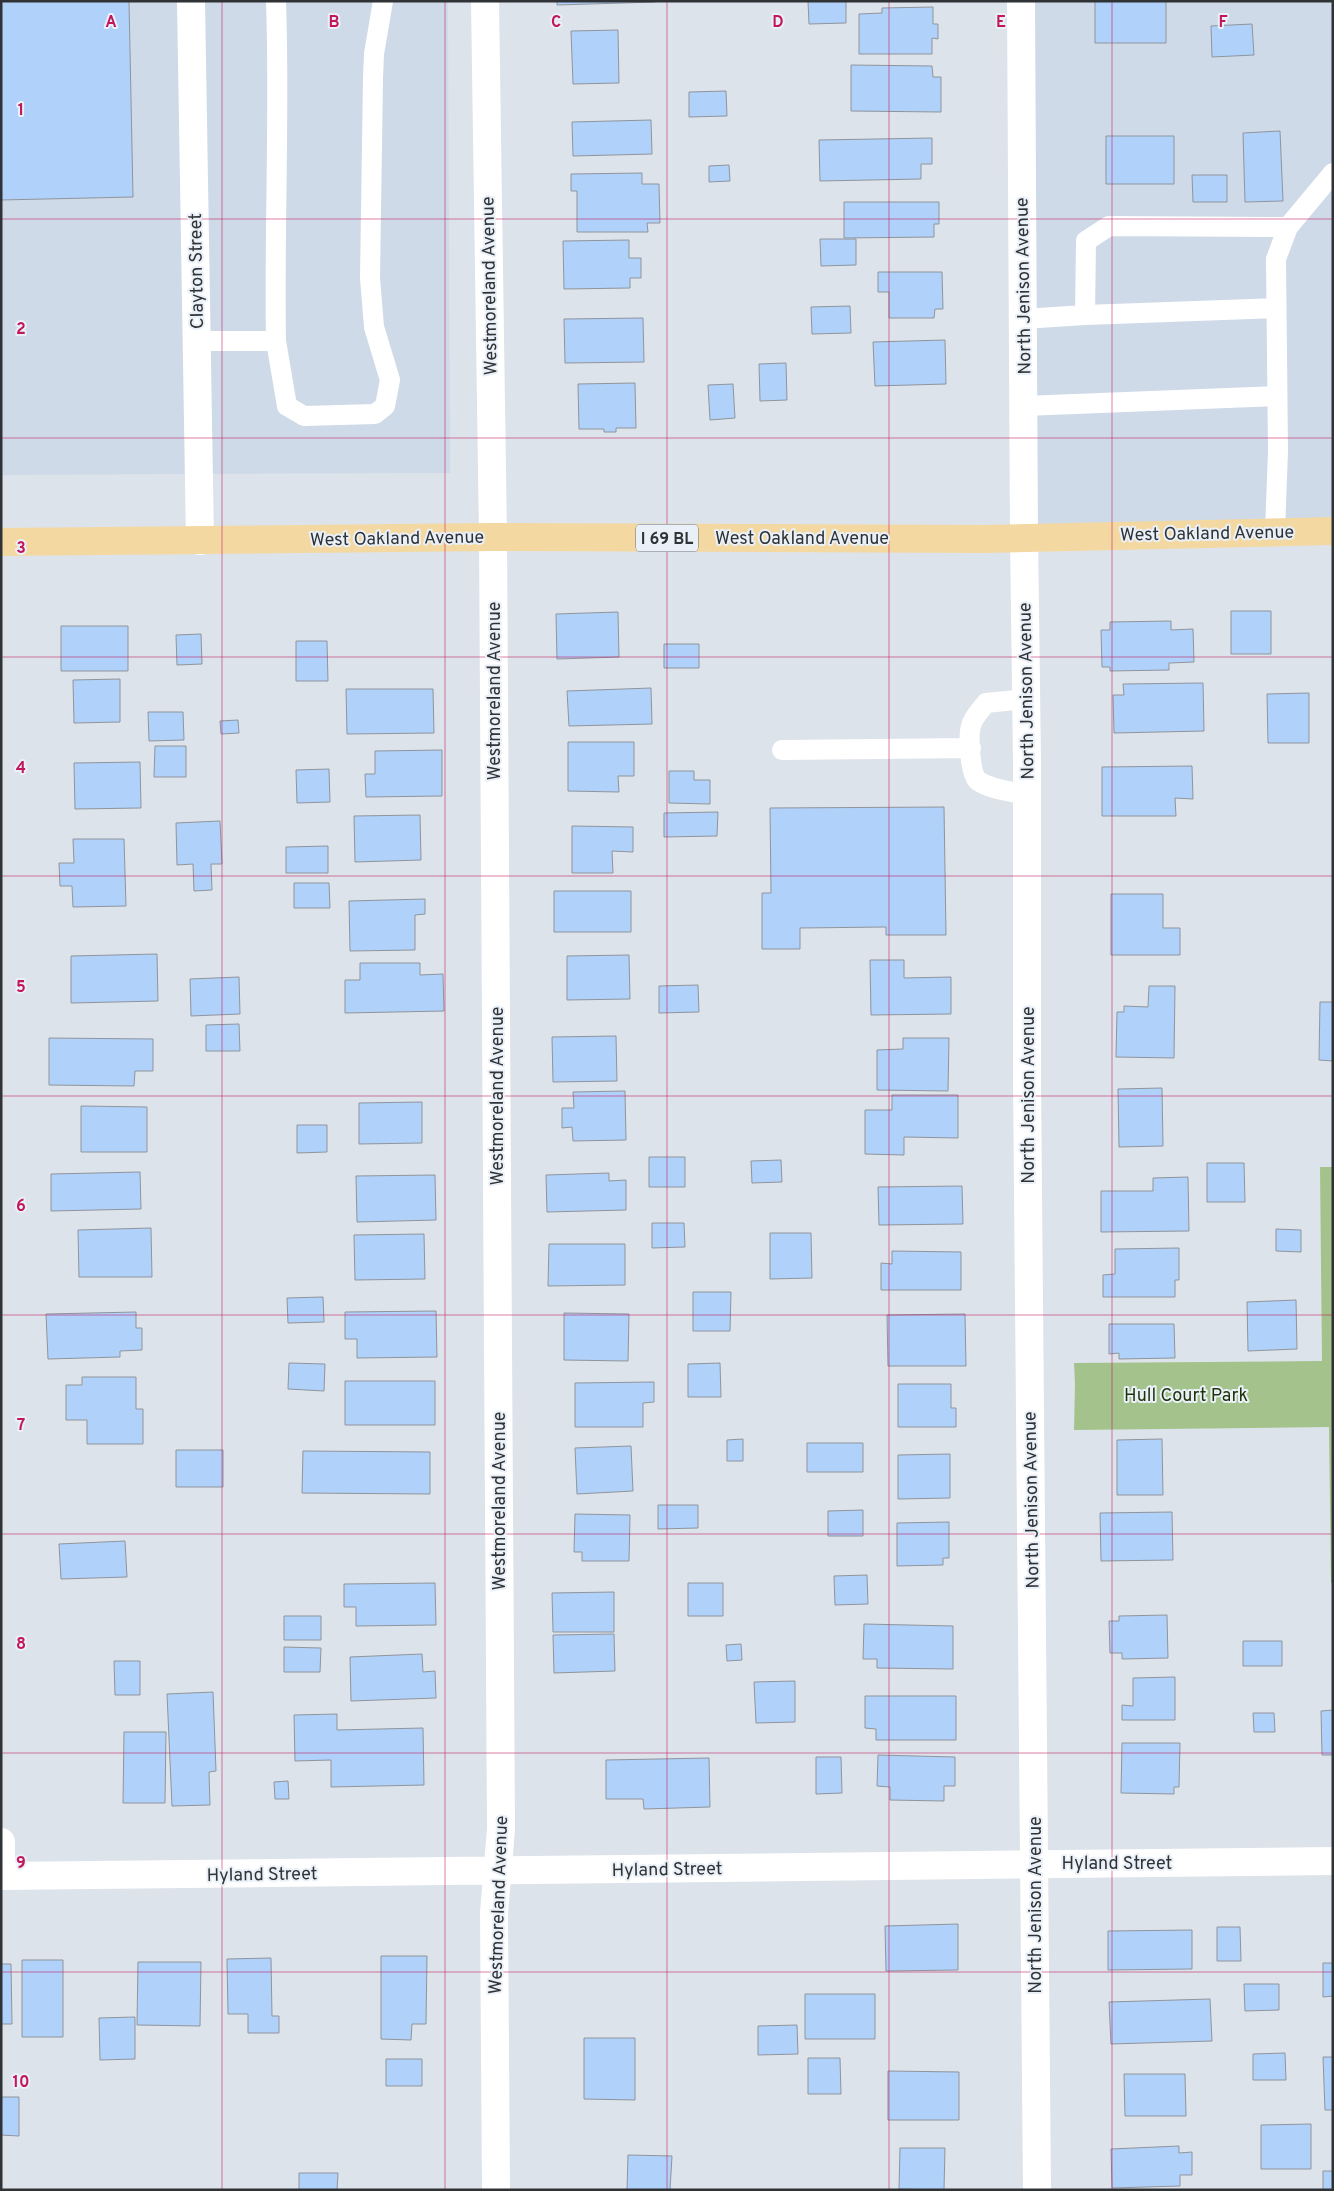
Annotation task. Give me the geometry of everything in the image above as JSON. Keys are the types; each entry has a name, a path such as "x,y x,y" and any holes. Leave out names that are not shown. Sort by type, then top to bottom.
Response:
{"main road":[{"name":"West Oakland Avenue","path":"1,542 493,537 983,539 1333,530"}],"street":[{"name":"Westmoreland Avenue","path":"485,1 493,537 501,1829 494,1913 496,2190"},
{"name":"North Jenison Avenue","path":"1021,1 1027,794 1027,1080 1037,2190"},
{"name":"Clayton Street","path":"196,2 200,541"},
{"path":"1,1842 1,1876"},
{"name":"Hyland Street","path":"1,1876 1333,1862"}],"lane":[{"path":"276,1 276,341 287,406 304,416 375,414 385,406 390,380 374,327 370,278 374,54 383,1"},
{"path":"1275,531 1277,396 1276,259 1288,227 1333,173"},
{"path":"1085,315 1086,241 1109,226 1288,227"},
{"path":"1022,320 1085,315 1276,308"},
{"path":"198,341 276,341"},
{"path":"1024,406 1277,396"},
{"path":"1026,699 986,703 971,726 971,748 972,774 977,780 990,787 1027,794"},
{"path":"782,750 971,748"}],"shaded area":[{"path":"1,1 448,1 450,473 1,475"},
{"path":"1021,1 1333,1 1333,531 1024,537"}],"green space":[{"name":"Hull Court Park","path":"1320,1167 1333,1167 1333,1583 1331,1583 1329,1427 1074,1430 1074,1363 1322,1361"}],"building":[{"path":"1,1 129,1 133,197 1,200"},
{"path":"557,1 655,1 655,2 557,5"},
{"path":"808,1 846,1 846,23 809,24"},
{"path":"1095,1 1166,1 1166,43 1095,43"},
{"path":"933,7 933,24 938,24 938,39 932,38 932,54 859,54 859,14 882,13 882,8"},
{"path":"1252,24 1254,55 1212,57 1211,26"},
{"path":"618,30 619,83 573,84 571,31"},
{"path":"851,65 932,66 933,77 941,77 941,112 851,111"},
{"path":"726,91 727,116 689,117 689,92"},
{"path":"651,120 652,154 573,156 572,122"},
{"path":"1280,131 1283,201 1245,202 1243,133"},
{"path":"1106,136 1174,136 1174,184 1106,184"},
{"path":"932,138 932,164 921,164 921,179 820,181 819,140"},
{"path":"729,165 730,181 709,182 709,166"},
{"path":"642,173 642,184 659,184 660,223 647,223 648,232 577,232 577,191 571,191 571,174"},
{"path":"1192,175 1227,175 1227,202 1193,202"},
{"path":"844,202 939,202 939,224 934,224 934,237 844,238"},
{"path":"820,239 856,239 856,265 821,266"},
{"path":"629,240 629,258 641,258 641,278 630,278 630,288 564,289 563,241"},
{"path":"878,272 942,272 943,309 935,309 934,318 889,318 889,292 878,292"},
{"path":"850,306 851,333 812,334 811,307"},
{"path":"643,318 644,362 565,363 564,319"},
{"path":"945,340 946,384 875,386 873,342"},
{"path":"786,363 787,400 760,401 759,364"},
{"path":"635,383 636,428 616,428 616,432 604,432 604,429 579,429 578,384"},
{"path":"733,384 735,418 710,420 708,385"},
{"path":"1231,611 1271,611 1271,654 1231,654"},
{"path":"618,612 619,657 557,659 556,614"},
{"path":"1171,621 1171,630 1193,629 1194,662 1169,663 1169,670 1110,671 1110,667 1102,667 1101,630 1110,630 1110,622"},
{"path":"61,626 128,626 128,671 61,671"},
{"path":"201,634 202,664 177,665 176,635"},
{"path":"296,641 327,641 328,681 296,681"},
{"path":"664,644 699,644 699,668 664,668"},
{"path":"120,679 120,722 74,723 73,680"},
{"path":"1203,683 1204,731 1114,733 1113,695 1124,695 1123,684"},
{"path":"651,688 652,724 569,726 567,691"},
{"path":"346,689 433,689 434,733 347,734"},
{"path":"1309,693 1309,743 1268,743 1267,694"},
{"path":"148,712 183,712 184,740 149,741"},
{"path":"238,720 239,733 221,734 220,721"},
{"path":"568,742 634,742 634,776 618,776 619,792 568,791"},
{"path":"155,746 186,746 186,777 154,777"},
{"path":"442,750 442,796 366,797 365,774 375,774 375,751"},
{"path":"140,762 141,808 75,809 74,763"},
{"path":"1192,766 1193,799 1175,798 1176,816 1102,816 1102,767"},
{"path":"329,769 330,802 297,803 296,770"},
{"path":"669,771 694,771 694,780 710,780 710,804 669,803"},
{"path":"944,807 946,935 886,935 886,927 800,928 800,949 762,949 762,893 771,893 770,808"},
{"path":"718,812 717,836 664,837 664,813"},
{"path":"420,815 421,860 355,862 354,816"},
{"path":"220,821 222,864 211,864 212,890 194,891 193,864 177,865 176,823"},
{"path":"572,826 633,827 633,852 612,851 613,873 572,873"},
{"path":"73,839 124,839 126,906 73,907 72,886 60,886 59,863 74,863"},
{"path":"328,846 328,873 286,873 286,847"},
{"path":"294,883 329,883 330,908 294,908"},
{"path":"554,891 631,891 631,932 554,932"},
{"path":"1111,894 1163,894 1163,928 1180,928 1180,955 1111,955"},
{"path":"425,899 425,914 415,915 415,950 350,951 349,901"},
{"path":"157,954 158,1001 71,1003 71,956"},
{"path":"629,955 630,999 567,1000 567,956"},
{"path":"870,960 904,960 904,978 951,977 951,1014 871,1015"},
{"path":"360,963 420,963 420,975 443,974 444,1011 345,1013 345,980 360,980"},
{"path":"239,977 240,1014 191,1016 190,979"},
{"path":"698,985 699,1012 659,1013 659,986"},
{"path":"1149,986 1175,986 1174,1058 1116,1057 1117,1012 1124,1012 1124,1006 1148,1007"},
{"path":"1320,1002 1333,1002 1333,1061 1319,1060"},
{"path":"239,1024 240,1051 206,1051 206,1025"},
{"path":"616,1036 617,1081 553,1082 552,1037"},
{"path":"49,1038 153,1039 153,1071 135,1071 134,1086 49,1085"},
{"path":"903,1038 949,1038 948,1091 877,1090 877,1050 903,1049"},
{"path":"1162,1088 1163,1146 1119,1147 1118,1089"},
{"path":"625,1091 626,1140 573,1141 572,1127 562,1128 562,1108 574,1108 573,1092"},
{"path":"892,1095 958,1095 958,1138 904,1137 904,1155 865,1154 865,1110 892,1110"},
{"path":"422,1102 422,1143 359,1144 359,1103"},
{"path":"81,1106 147,1107 147,1152 81,1152"},
{"path":"297,1125 327,1125 327,1152 297,1153"},
{"path":"649,1157 685,1157 685,1187 649,1187"},
{"path":"781,1160 782,1182 752,1183 751,1161"},
{"path":"1207,1163 1244,1163 1245,1202 1207,1202"},
{"path":"140,1172 141,1209 51,1211 51,1174"},
{"path":"609,1173 609,1181 626,1180 626,1210 547,1212 546,1175"},
{"path":"435,1175 436,1220 357,1222 356,1176"},
{"path":"1188,1177 1189,1231 1101,1232 1101,1191 1153,1191 1153,1178"},
{"path":"962,1186 963,1224 879,1225 878,1187"},
{"path":"652,1223 684,1223 685,1247 652,1248"},
{"path":"151,1228 152,1277 79,1277 78,1230"},
{"path":"1276,1229 1301,1230 1301,1252 1276,1251"},
{"path":"770,1233 811,1233 812,1278 770,1279"},
{"path":"424,1234 425,1279 355,1280 354,1235"},
{"path":"549,1244 625,1244 625,1285 548,1286"},
{"path":"1179,1248 1179,1280 1175,1280 1175,1297 1103,1297 1103,1275 1115,1274 1115,1249"},
{"path":"892,1251 961,1252 961,1290 881,1290 881,1263 892,1264"},
{"path":"693,1292 731,1292 730,1331 693,1331"},
{"path":"323,1297 324,1322 288,1323 287,1298"},
{"path":"1296,1300 1297,1349 1248,1351 1247,1302"},
{"path":"436,1311 437,1357 357,1358 357,1339 345,1339 345,1312"},
{"path":"136,1312 136,1328 142,1328 142,1350 120,1351 120,1357 48,1359 46,1314"},
{"path":"564,1313 629,1314 628,1361 564,1360"},
{"path":"965,1314 966,1366 888,1366 887,1315"},
{"path":"1109,1324 1174,1324 1175,1358 1119,1359 1119,1353 1109,1354"},
{"path":"289,1363 325,1364 324,1391 288,1389"},
{"path":"720,1363 721,1397 688,1397 688,1364"},
{"path":"82,1377 136,1377 136,1409 143,1409 143,1444 87,1444 87,1420 66,1420 66,1385 82,1385"},
{"path":"345,1381 435,1381 435,1425 345,1425"},
{"path":"654,1382 654,1402 643,1403 643,1427 575,1427 575,1383"},
{"path":"898,1384 951,1384 951,1408 956,1408 956,1427 898,1427"},
{"path":"743,1439 743,1461 727,1461 727,1440"},
{"path":"1162,1439 1163,1495 1117,1495 1117,1440"},
{"path":"807,1443 863,1443 863,1472 807,1472"},
{"path":"631,1446 633,1491 577,1494 575,1448"},
{"path":"176,1450 223,1450 223,1487 176,1487"},
{"path":"303,1451 430,1452 430,1494 302,1493"},
{"path":"950,1454 950,1498 898,1499 898,1455"},
{"path":"658,1505 698,1505 698,1528 658,1529"},
{"path":"863,1510 863,1536 828,1536 828,1511"},
{"path":"1172,1512 1173,1560 1101,1561 1100,1513"},
{"path":"575,1514 630,1515 629,1561 582,1561 582,1552 574,1552"},
{"path":"949,1522 949,1558 943,1558 943,1565 897,1566 897,1523"},
{"path":"125,1541 127,1577 61,1579 59,1544"},
{"path":"867,1575 868,1604 835,1605 834,1576"},
{"path":"435,1583 436,1625 356,1626 356,1607 344,1607 344,1584"},
{"path":"688,1583 723,1583 723,1616 688,1616"},
{"path":"614,1592 614,1632 553,1632 552,1593"},
{"path":"1167,1615 1168,1658 1122,1659 1122,1653 1110,1653 1109,1621 1119,1621 1119,1616"},
{"path":"284,1616 321,1616 321,1640 284,1640"},
{"path":"864,1624 953,1626 953,1669 877,1668 877,1659 863,1659"},
{"path":"614,1634 615,1671 554,1673 553,1635"},
{"path":"1243,1641 1282,1641 1282,1666 1243,1666"},
{"path":"741,1644 742,1660 727,1661 726,1645"},
{"path":"284,1647 321,1648 320,1672 284,1672"},
{"path":"422,1654 423,1672 435,1671 436,1698 351,1701 350,1657"},
{"path":"114,1661 140,1661 140,1695 115,1695"},
{"path":"1175,1677 1175,1720 1122,1720 1122,1705 1133,1706 1133,1678"},
{"path":"795,1681 795,1722 756,1723 754,1682"},
{"path":"213,1692 216,1771 209,1772 210,1805 172,1806 167,1694"},
{"path":"865,1696 956,1696 956,1740 876,1740 876,1729 865,1728"},
{"path":"1333,1710 1333,1755 1322,1755 1321,1711"},
{"path":"1253,1713 1274,1713 1275,1732 1254,1732"},
{"path":"337,1714 337,1730 423,1728 424,1785 331,1787 331,1760 295,1761 294,1715"},
{"path":"124,1732 166,1732 165,1803 123,1803"},
{"path":"1122,1743 1180,1743 1179,1787 1174,1787 1174,1794 1121,1793"},
{"path":"878,1755 955,1757 955,1786 944,1786 944,1801 890,1800 890,1787 877,1786"},
{"path":"816,1757 841,1757 842,1793 816,1794"},
{"path":"709,1758 710,1807 644,1809 643,1799 606,1799 606,1760"},
{"path":"288,1781 289,1799 275,1799 274,1782"},
{"path":"958,1924 958,1970 886,1971 885,1926"},
{"path":"1217,1927 1240,1927 1241,1961 1217,1961"},
{"path":"1192,1930 1192,1969 1108,1970 1108,1931"},
{"path":"381,1956 427,1956 426,2024 412,2024 411,2040 381,2039"},
{"path":"271,1958 272,2016 279,2016 279,2033 248,2033 248,2014 228,2014 227,1959"},
{"path":"22,1960 63,1960 63,2037 22,2037"},
{"path":"138,1962 201,1962 200,2026 137,2025"},
{"path":"1323,1963 1333,1963 1333,1996 1323,1997"},
{"path":"1,1964 11,1964 12,2024 1,2024"},
{"path":"1244,1984 1279,1984 1279,2010 1245,2011"},
{"path":"805,1994 875,1994 875,2039 805,2039"},
{"path":"1210,1999 1212,2041 1111,2044 1109,2002"},
{"path":"135,2017 135,2059 100,2060 99,2018"},
{"path":"797,2025 798,2054 758,2055 758,2026"},
{"path":"584,2038 635,2038 635,2100 584,2099"},
{"path":"1285,2053 1286,2080 1253,2080 1253,2054"},
{"path":"1323,2057 1333,2057 1333,2110 1325,2110"},
{"path":"808,2058 840,2058 841,2094 808,2094"},
{"path":"386,2059 422,2059 422,2086 386,2086"},
{"path":"888,2071 959,2072 959,2120 888,2120"},
{"path":"1124,2074 1185,2074 1186,2116 1125,2116"},
{"path":"1,2097 19,2097 19,2136 1,2135"},
{"path":"1311,2124 1311,2169 1261,2169 1261,2125"},
{"path":"1179,2146 1179,2153 1192,2152 1192,2175 1180,2175 1180,2186 1112,2188 1111,2149"},
{"path":"900,2148 945,2148 944,2190 899,2189"},
{"path":"628,2155 672,2156 670,2190 627,2190"},
{"path":"1323,2171 1333,2171 1333,2190 1323,2190"},
{"path":"299,2173 338,2173 337,2190 299,2190"}]}
